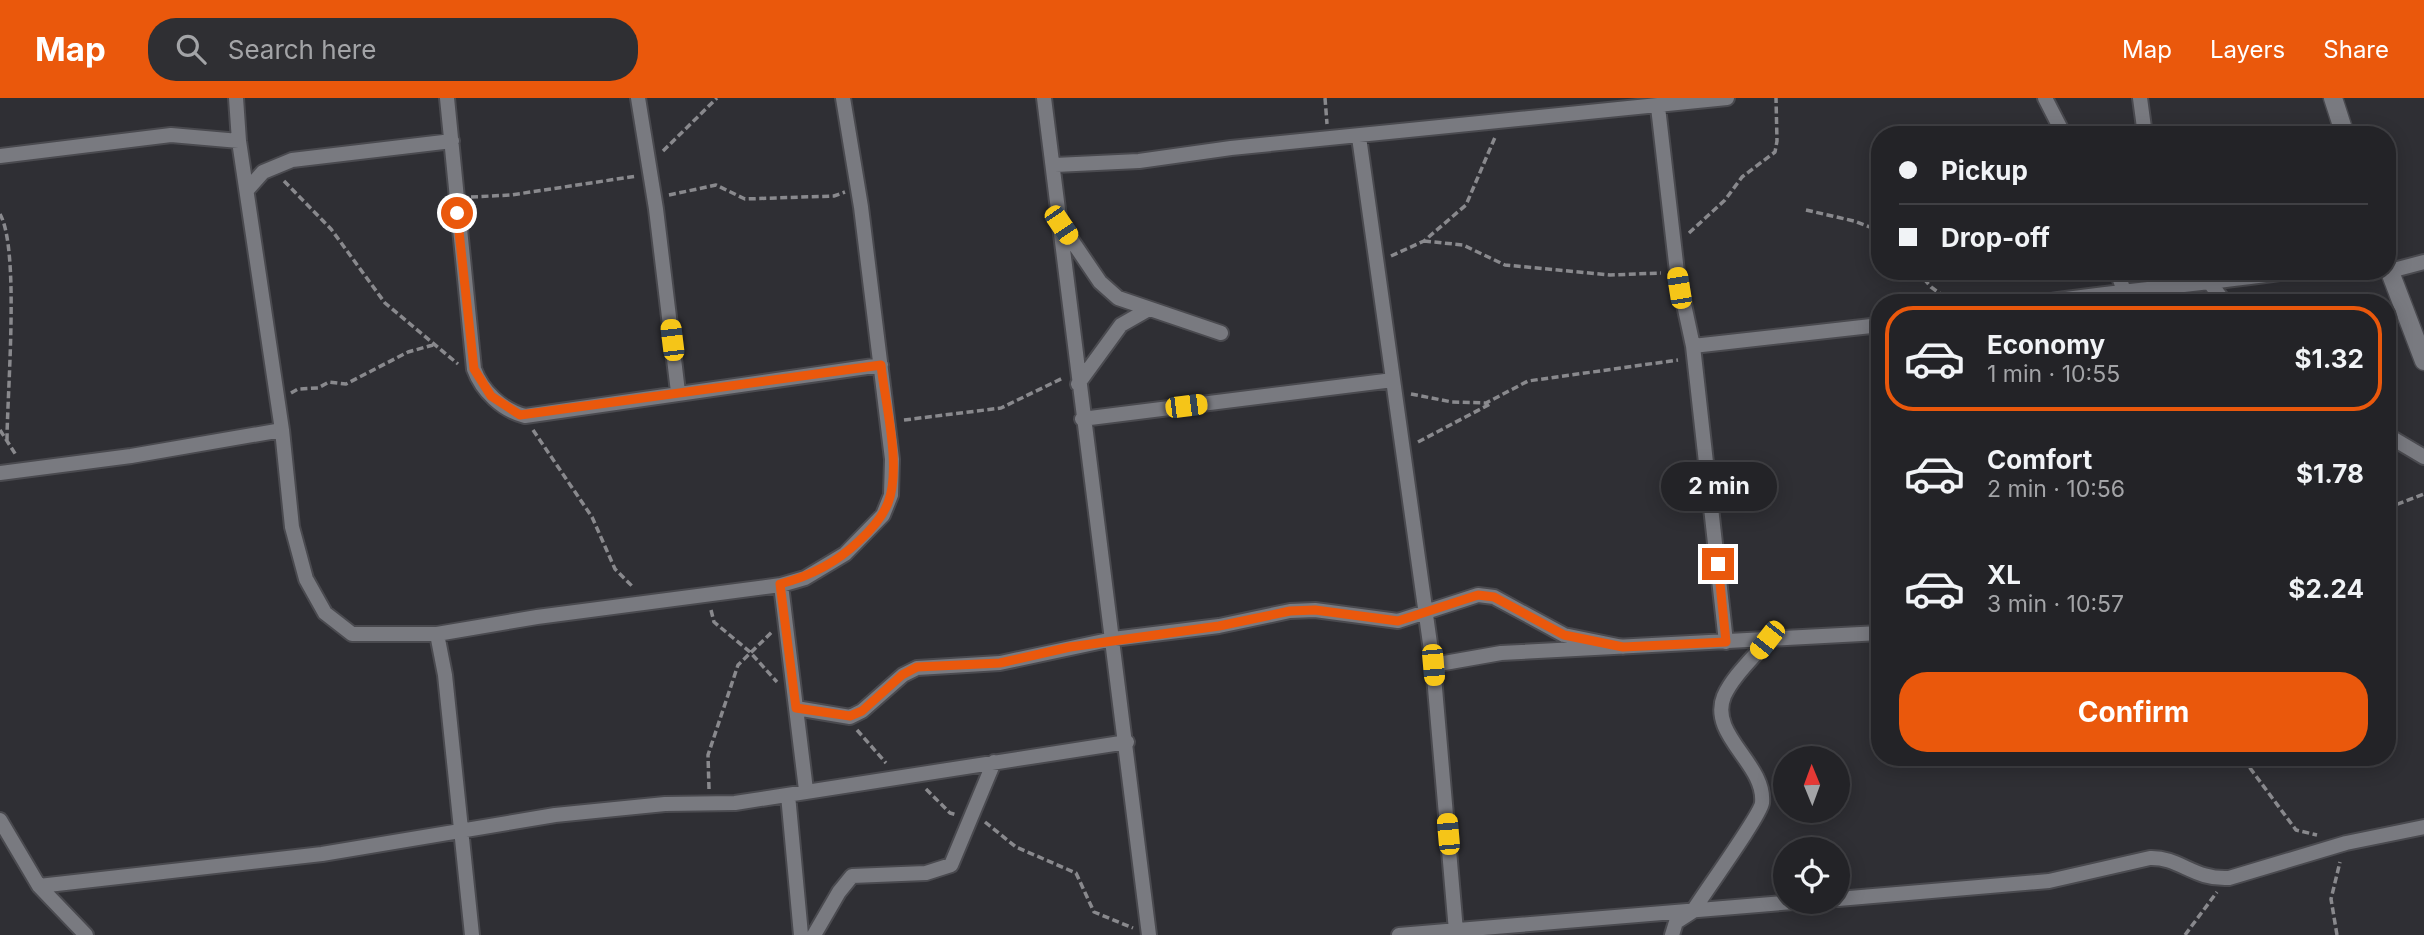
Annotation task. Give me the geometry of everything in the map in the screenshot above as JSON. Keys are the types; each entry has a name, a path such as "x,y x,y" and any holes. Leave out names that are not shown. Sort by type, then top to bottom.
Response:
{"street":[{"path":"236,98 239,141 282,430 292,527 306,579 325,613 352,634 437,634 780,584 813,574 845,554 883,515 892,481 888,422 858,183 843,98"},
{"path":"447,98 475,371 491,396 525,416 881,365"},
{"path":"641,98 678,392"},
{"path":"1044,98 1055,165 1082,419 1127,742 1149,934"},
{"path":"1055,165 1139,162 1231,148 1359,137 1637,103 1658,107 1727,98"},
{"path":"2045,98 2059,126"},
{"path":"2140,98 2144,126"},
{"path":"2333,98 2342,126"},
{"path":"1658,107 1677,272 1693,351 1726,642"},
{"path":"0,156 171,135 239,141"},
{"path":"1359,137 1433,665 1456,930"},
{"path":"247,190 270,167 292,160 452,141"},
{"path":"1061,225 1107,289 1118,298 1221,333"},
{"path":"2396,266 2424,262"},
{"path":"2135,294 2196,280"},
{"path":"2207,280 2218,294"},
{"path":"2393,280 2424,361"},
{"path":"1078,378 1121,325 1149,309"},
{"path":"1693,351 1871,326"},
{"path":"1082,419 1394,385"},
{"path":"0,473 282,430"},
{"path":"2396,440 2424,457"},
{"path":"780,584 806,790"},
{"path":"795,703 838,716 862,711 902,675 917,667 1000,663 1113,639 1219,626 1290,611 1315,610 1387,621 1426,614 1469,597 1494,597 1564,635 1623,647"},
{"path":"437,634 445,674 472,935"},
{"path":"1433,665 1501,653 1871,634"},
{"path":"1672,935 1676,922 1693,911 1762,807 1760,781 1728,734 1722,706 1725,694 1767,640"},
{"path":"39,886 322,854 619,808 665,804 711,806 1127,742"},
{"path":"814,935 839,892 852,876 926,873 951,864 994,762"},
{"path":"788,795 801,935"},
{"path":"0,820 39,886 86,935"},
{"path":"1850,898 2049,881 2150,858 2167,859 2209,879 2229,878 2346,843 2424,827"},
{"path":"1399,935 1773,904"}],"path":[{"path":"455,195 480,198 511,195 650,174 717,98"},
{"path":"1325,98 1329,140"},
{"path":"1674,245 1703,222 1742,177 1775,152 1776,98"},
{"path":"1377,263 1424,241 1466,205 1502,121"},
{"path":"270,167 331,229 385,303 433,345 461,366 475,371"},
{"path":"650,174 669,195 716,185 745,199 834,196 858,183"},
{"path":"1806,210 1871,228"},
{"path":"0,215 7,232 10,289 7,441"},
{"path":"1424,241 1463,245 1505,265 1610,275 1677,272"},
{"path":"1924,280 1939,294"},
{"path":"278,404 295,390 313,390 329,382 343,385 408,352 433,345"},
{"path":"1403,447 1439,433 1518,384 1665,364 1693,351"},
{"path":"888,422 1000,408 1078,378"},
{"path":"1394,385 1452,402 1472,404 1496,400"},
{"path":"525,416 592,517 615,569 653,602"},
{"path":"0,430 29,470"},
{"path":"2396,505 2424,494"},
{"path":"712,593 712,619 750,652 795,703"},
{"path":"711,806 708,755 738,666 785,621"},
{"path":"838,716 855,728 880,760 910,775 950,813 984,821 1016,847 1076,873 1094,912 1149,934"},
{"path":"2249,766 2296,830 2346,843 2332,886 2332,915 2337,935"},
{"path":"2185,935 2229,878"}],"route":[{"path":"457,213 474,369 479,382 491,396 520,415 881,365 892,459 891,495 883,515 845,554 805,578 780,584 796,708 822,714 850,716 862,711 902,675 917,667 1000,663 1113,639 1219,626 1290,611 1315,610 1398,621 1478,595 1494,597 1530,619 1564,635 1623,647 1726,642 1718,564"}]}
